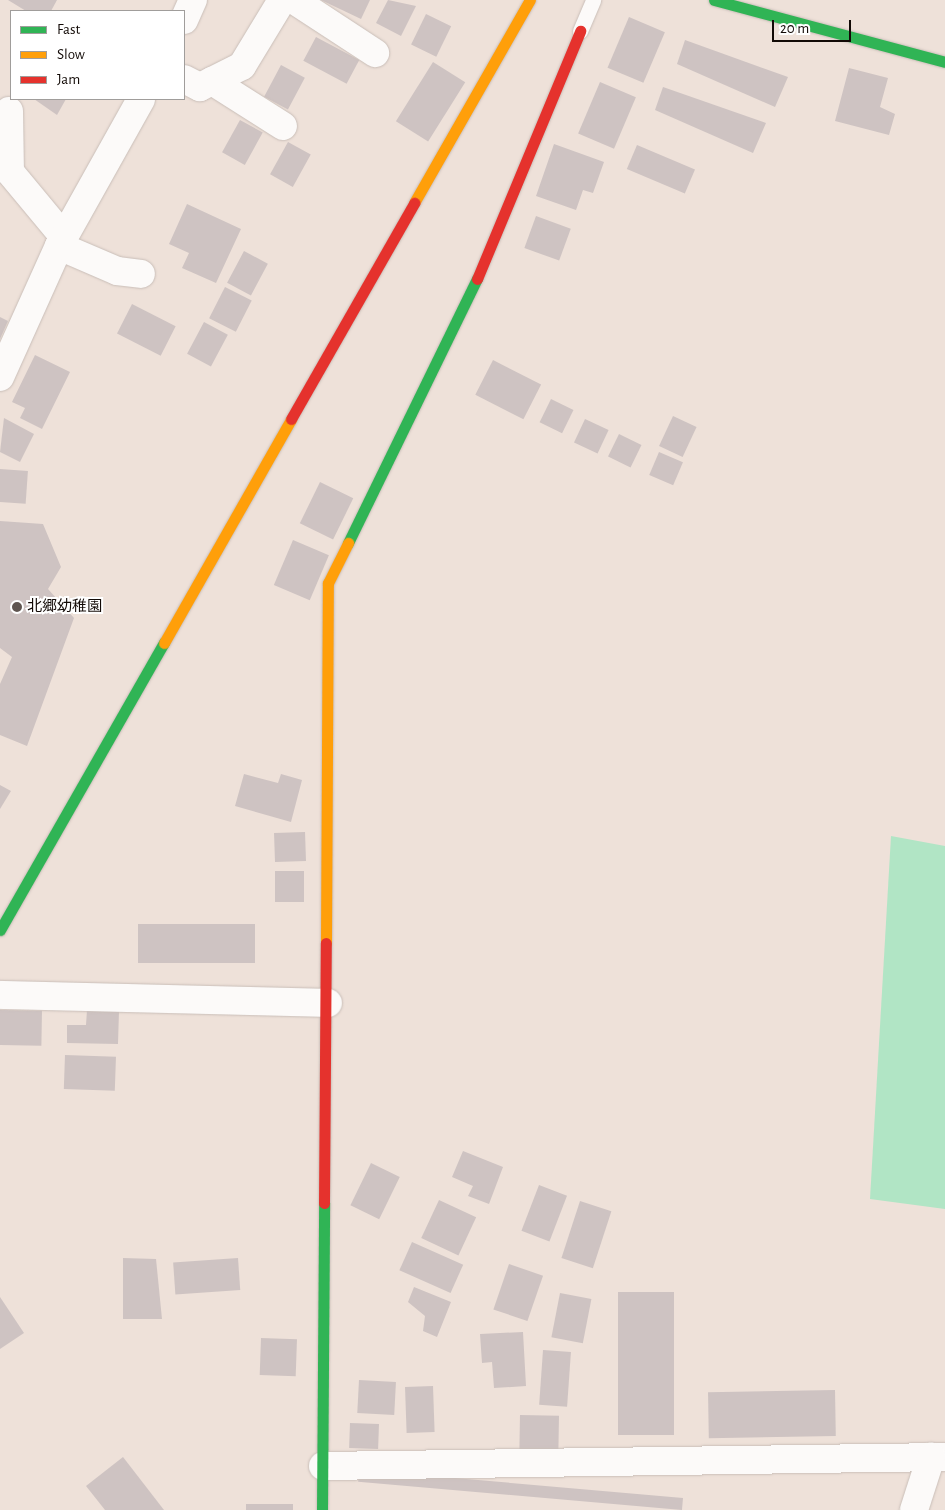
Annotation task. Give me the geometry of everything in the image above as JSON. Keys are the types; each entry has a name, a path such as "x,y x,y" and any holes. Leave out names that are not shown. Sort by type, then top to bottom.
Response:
{"street":[{"path":"185,18 193,0"},
{"path":"185,80 200,87 242,66 282,0"},
{"path":"294,0 375,54"},
{"path":"0,930 530,0"},
{"path":"714,0 747,4 945,62"},
{"path":"322,1510 328,1003 328,583 454,333 580,31"},
{"path":"212,81 283,126"},
{"path":"0,377 61,242 140,100"},
{"path":"9,111 10,172 61,242 117,271 140,274"},
{"path":"0,995 328,1003"},
{"path":"323,1466 938,1457 914,1510"}],"lane":[{"path":"580,31 593,0"}],"green space":[{"path":"891,836 945,846 945,1209 870,1199"}],"building":[{"path":"8,0 57,0 52,10 24,10"},
{"path":"321,0 370,0 361,19"},
{"path":"388,0 416,6 401,36 376,23"},
{"path":"426,14 451,26 436,57 411,45"},
{"path":"629,17 665,32 643,83 608,68"},
{"path":"316,37 359,60 347,84 303,61"},
{"path":"685,40 788,77 775,107 677,64"},
{"path":"433,62 465,82 428,142 396,121"},
{"path":"281,65 305,78 288,109 264,97"},
{"path":"849,68 888,78 880,107 895,114 889,135 835,121"},
{"path":"600,82 636,97 614,149 578,134"},
{"path":"663,87 766,123 753,153 655,110"},
{"path":"35,100 65,100 57,115"},
{"path":"240,120 263,133 245,165 222,152"},
{"path":"288,142 311,155 293,187 270,174"},
{"path":"554,144 604,162 593,193 583,190 576,210 536,196"},
{"path":"637,145 695,170 685,194 627,169"},
{"path":"187,204 241,229 216,283 182,268 189,253 169,244"},
{"path":"536,216 571,229 559,261 524,248"},
{"path":"244,251 268,264 251,295 227,283"},
{"path":"225,287 252,301 236,332 209,318"},
{"path":"132,304 176,326 161,356 117,333"},
{"path":"0,317 8,321 0,339"},
{"path":"204,322 228,335 211,366 187,354"},
{"path":"35,355 70,372 42,429 20,418 25,408 12,402"},
{"path":"493,360 541,385 523,419 475,395"},
{"path":"551,399 573,410 562,433 540,422"},
{"path":"673,416 697,427 683,457 659,446"},
{"path":"4,418 34,434 20,462 0,452"},
{"path":"585,419 609,430 598,454 574,443"},
{"path":"619,434 641,445 631,467 608,456"},
{"path":"659,452 683,462 673,485 649,475"},
{"path":"0,469 28,471 26,504 0,502"},
{"path":"320,482 353,498 333,540 300,523"},
{"path":"0,521 43,524 61,567 48,589 74,618 27,746 0,735 0,684 12,657 0,648"},
{"path":"293,540 329,555 310,600 274,585"},
{"path":"244,774 278,783 281,774 302,780 291,822 235,806"},
{"path":"0,785 11,791 0,809"},
{"path":"305,832 306,861 275,862 274,833"},
{"path":"275,871 304,871 304,902 275,902"},
{"path":"138,924 255,924 255,963 138,963"},
{"path":"0,1010 42,1011 41,1046 0,1045"},
{"path":"87,1010 119,1011 118,1044 67,1043 67,1025 86,1025"},
{"path":"65,1055 116,1057 115,1091 64,1089"},
{"path":"463,1151 503,1167 489,1204 468,1196 473,1186 452,1177"},
{"path":"371,1163 400,1177 379,1219 350,1205"},
{"path":"539,1185 567,1196 549,1241 521,1231"},
{"path":"439,1200 476,1217 458,1255 421,1238"},
{"path":"580,1201 611,1211 593,1268 561,1258"},
{"path":"412,1242 463,1265 451,1293 399,1270"},
{"path":"123,1258 156,1259 162,1319 123,1319"},
{"path":"238,1258 240,1290 175,1294 173,1263"},
{"path":"509,1264 543,1276 527,1321 493,1309"},
{"path":"414,1287 451,1302 437,1337 423,1331 425,1316 408,1302"},
{"path":"618,1292 674,1292 674,1435 618,1435"},
{"path":"560,1293 591,1299 583,1343 551,1337"},
{"path":"0,1297 24,1333 0,1349"},
{"path":"523,1332 526,1386 494,1388 492,1362 482,1363 480,1334"},
{"path":"261,1338 297,1339 296,1376 260,1375"},
{"path":"543,1350 571,1352 567,1407 539,1405"},
{"path":"359,1380 396,1382 394,1415 357,1413"},
{"path":"433,1386 435,1432 407,1433 405,1387"},
{"path":"835,1390 836,1436 709,1438 708,1392"},
{"path":"520,1415 559,1416 558,1450 519,1449"},
{"path":"350,1423 379,1424 378,1449 349,1448"},
{"path":"123,1457 164,1510 105,1510 86,1486"},
{"path":"359,1470 683,1498 682,1510 358,1482"},
{"path":"246,1504 293,1504 293,1510 246,1510"}],"traffic: fast":[{"path":"714,0 945,62"},
{"path":"348,543 477,279"},
{"path":"0,930 164,643"},
{"path":"322,1510 324,1203"}],"traffic: slow":[{"path":"414,203 530,0"},
{"path":"164,643 291,419"},
{"path":"326,943 328,583 348,543"}],"traffic: jam":[{"path":"477,279 580,31"},
{"path":"291,419 414,203"},
{"path":"324,1203 326,943"}],"place":[{"name":"北郷幼稚園","path":"17,607"}]}
